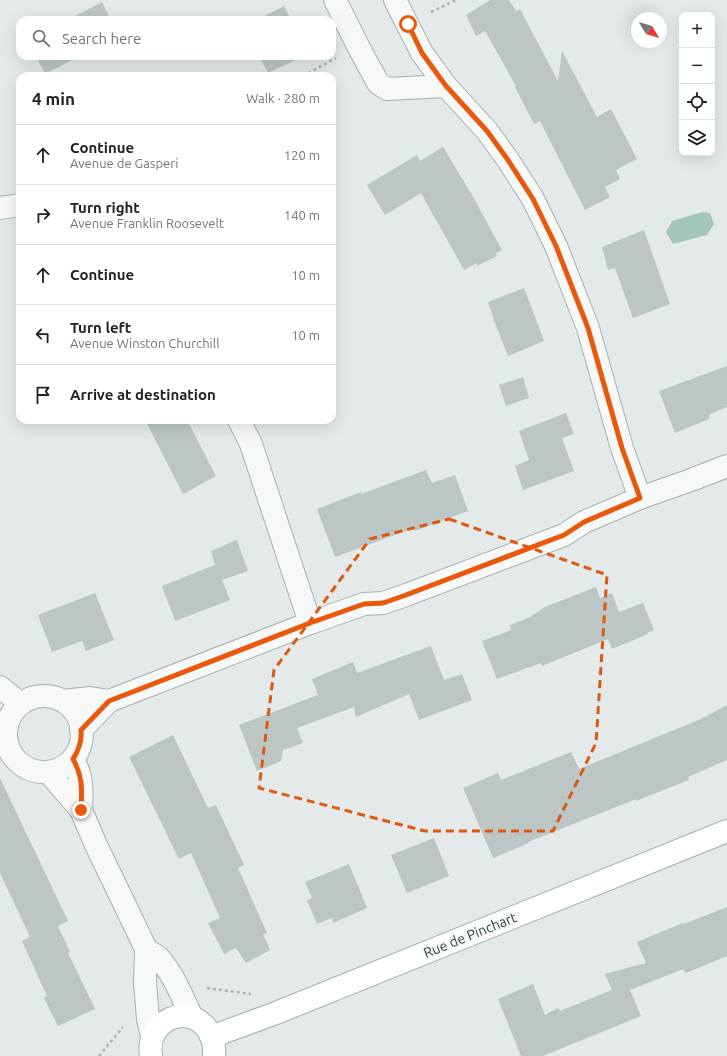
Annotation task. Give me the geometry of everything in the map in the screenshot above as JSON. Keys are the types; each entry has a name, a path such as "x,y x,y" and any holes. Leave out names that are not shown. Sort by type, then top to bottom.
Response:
{"main road":[{"name":"Rue de Pinchart","path":"213,1046 276,1014 727,831"},
{"path":"151,1046 156,1029 167,1020 180,1016 192,1017 201,1022 213,1046"}],"street":[{"path":"335,0 378,83 387,89 446,86"},
{"path":"395,0 422,53 446,86 487,131 533,199 556,246 588,328 622,448 640,498"},
{"path":"0,208 16,206"},
{"path":"241,424 252,444 310,623"},
{"path":"81,730 109,701 310,623 364,604 383,603 550,541 564,535 584,522 640,498 727,466"},
{"path":"0,688 21,704"},
{"path":"41,696 52,697 63,701 76,714 80,722 82,736 79,748 73,759 57,770 48,772 38,772 20,764 4,741 8,722 13,712 21,704 30,699 41,696"},
{"path":"63,701 90,698 109,701"},
{"path":"73,759 78,769 81,781 81,810"},
{"path":"48,772 81,810 96,845 146,949 145,982 151,1046"},
{"path":"146,949 158,957 168,970 192,1017"}],"path":[{"path":"336,58 358,46"},
{"path":"310,72 332,60"}],"highlighted area":[{"path":"449,519 607,575 596,743 553,831 425,831 259,788 274,670 370,539"}],"shaded area":[{"path":"702,212 710,213 714,224 707,235 673,244 666,232 672,221"}],"building":[{"path":"490,0 509,0 516,11 520,9 558,81 562,51 597,117 611,109 637,159 616,170 620,179 605,187 610,197 585,210 540,121 534,124 515,87 516,86 485,31 476,36 466,15"},
{"path":"102,2 109,16 75,16"},
{"path":"284,6 289,16 265,16"},
{"path":"38,60 72,60 49,72 44,72"},
{"path":"261,60 296,60 270,72 267,72"},
{"path":"443,147 472,195 502,250 496,253 497,256 477,266 477,263 464,270 421,193 385,215 367,185 417,155 420,161"},
{"path":"644,230 670,304 633,318 615,268 608,270 602,247"},
{"path":"524,288 544,341 508,356 488,302"},
{"path":"727,366 727,407 710,414 709,419 675,433 659,391"},
{"path":"523,377 529,398 506,406 499,385"},
{"path":"566,413 574,434 562,438 574,471 523,490 515,466 529,460 519,431"},
{"path":"147,424 189,424 216,476 183,494"},
{"path":"426,470 432,483 455,475 468,511 415,531 414,528 335,557 317,509"},
{"path":"237,540 248,571 222,580 230,600 175,621 162,586 215,565 211,551"},
{"path":"596,587 600,598 612,593 619,612 643,603 654,630 612,649 608,639 542,666 541,663 497,679 482,641 511,630 510,625 530,617 545,607"},
{"path":"95,593 114,640 86,651 82,641 52,652 38,615"},
{"path":"431,646 444,680 462,674 472,700 419,720 409,694 356,717 354,707 297,728 303,743 283,750 281,761 257,771 239,725 318,695 312,679 353,662 357,673"},
{"path":"727,705 727,760 688,777 689,780 636,801 636,799 538,838 493,858 463,788 498,773 501,780 571,752 579,769 701,719"},
{"path":"173,735 208,808 216,805 244,865 238,868 267,933 263,934 270,950 246,963 236,948 224,954 208,923 220,918 191,853 179,859 129,757"},
{"path":"0,778 68,921 58,926 70,952 68,953 95,1009 58,1026 44,998 47,996 22,941 30,937 0,873"},
{"path":"434,838 449,876 407,893 391,855"},
{"path":"349,864 367,908 333,923 332,918 317,924 307,900 312,898 305,882"},
{"path":"727,907 727,956 686,973 683,969 630,990 641,1016 543,1056 521,1056 498,999 533,984 545,1015 558,1008 560,1011 612,990 605,974 646,963 637,942"}],"route":[{"path":"81,810 81,781 78,769 73,759 81,742 81,730 109,701 310,623 364,604 383,603 564,535 584,522 640,498 622,448 588,328 556,246 533,199 487,131 446,86 422,53 408,24"}]}
